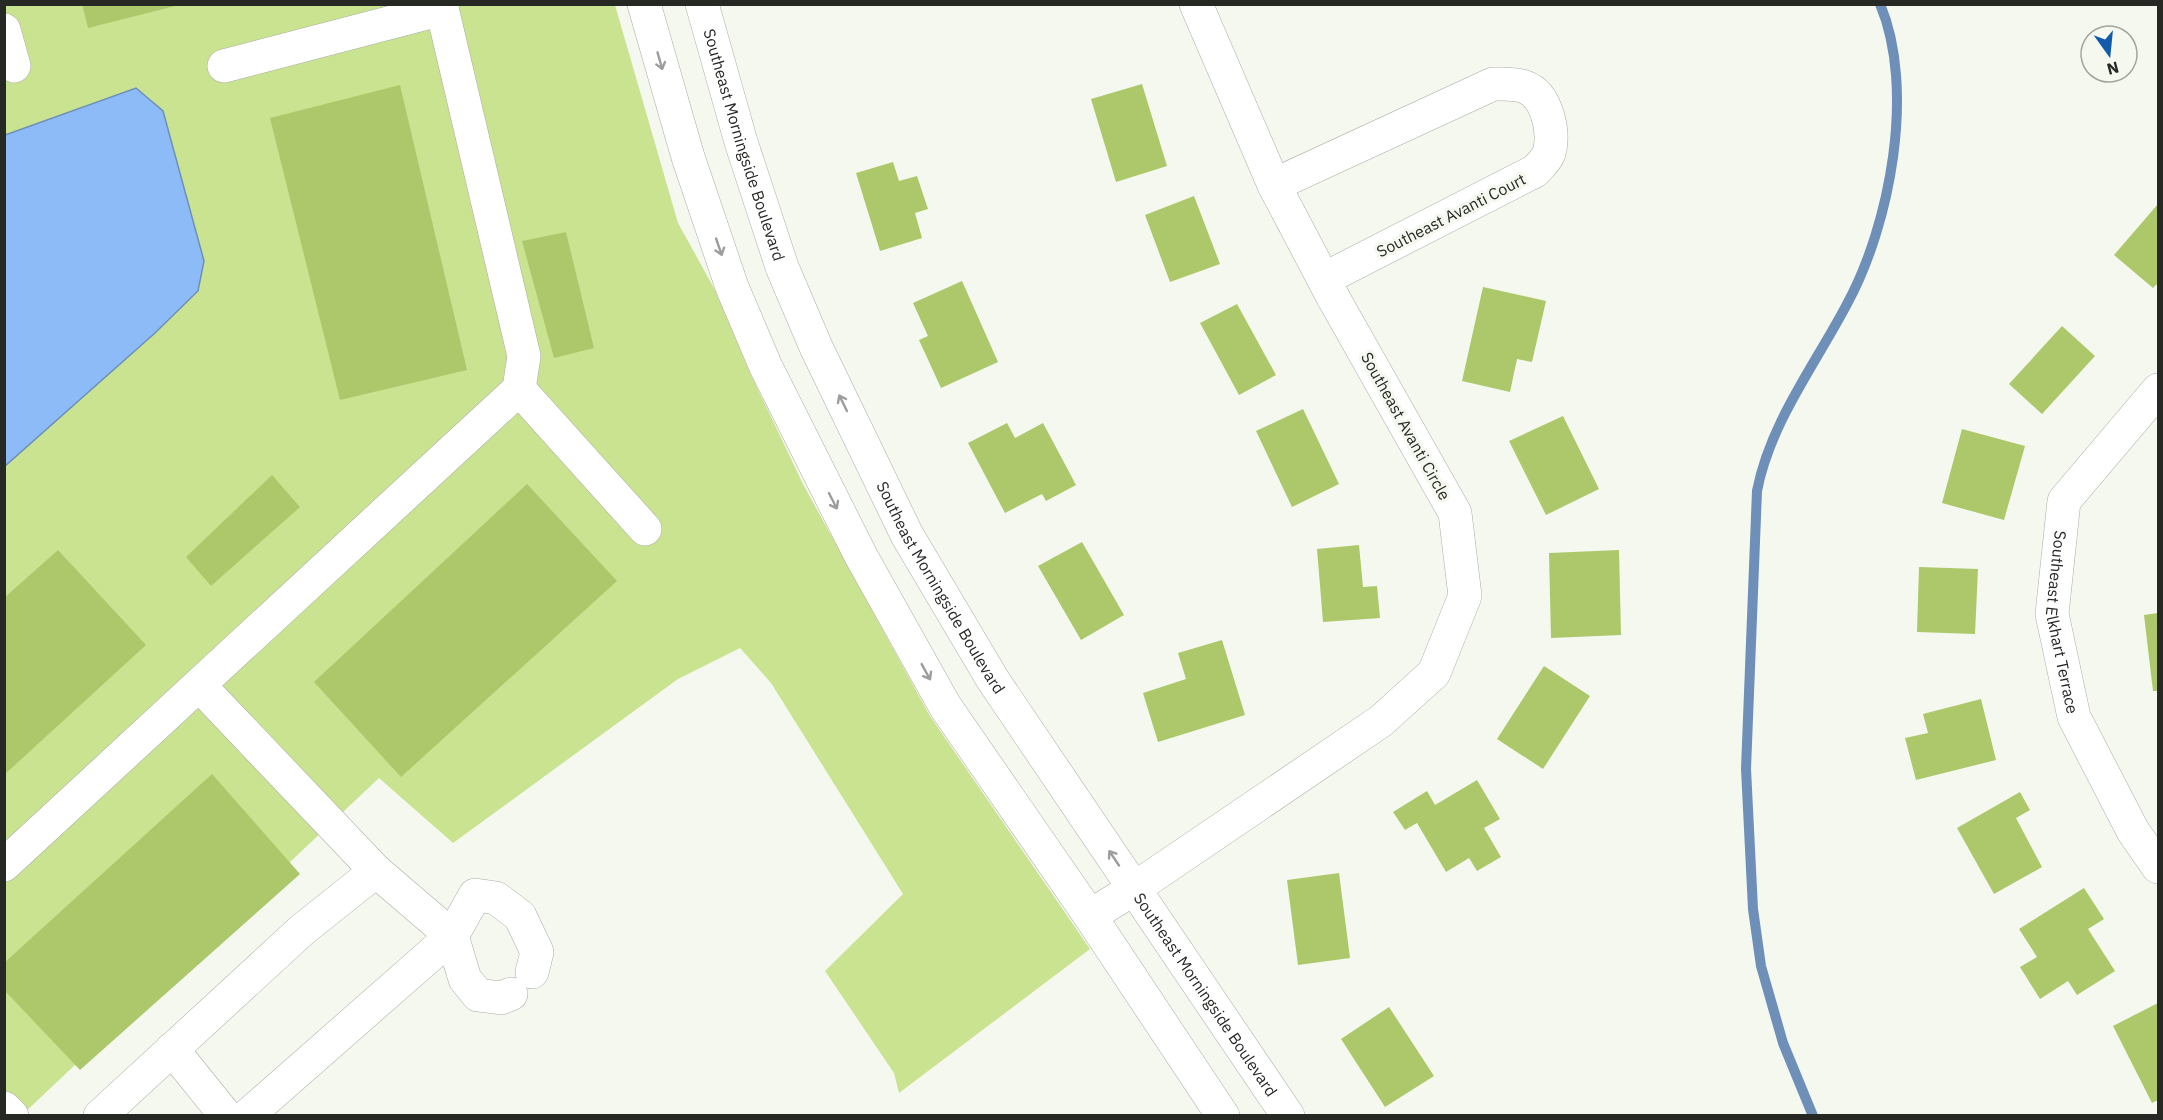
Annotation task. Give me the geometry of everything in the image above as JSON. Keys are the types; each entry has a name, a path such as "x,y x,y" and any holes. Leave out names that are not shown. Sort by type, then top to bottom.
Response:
{"street":[{"path":"644,4 688,157 732,287 766,367 861,556 945,706 1090,916 1223,1116"},
{"name":"Southeast Morningside Boulevard","path":"702,4 741,142 782,267 816,347 908,535 993,680 1288,1116"},
{"name":"Southeast Avanti Circle","path":"1090,916 1135,888 1390,713 1434,673 1465,596 1455,513 1274,185 1196,4"},
{"path":"4,865 519,389 524,356 442,7 224,66"},
{"path":"4,30 14,66"},
{"name":"Southeast Avanti Court","path":"1274,185 1493,84 1527,87 1538,97 1546,112 1552,137 1551,146 1549,155 1535,171 1324,279"},
{"path":"519,389 645,529"},
{"name":"Southeast Elkhart Terrace","path":"2158,390 2064,501 2052,614 2074,717 2133,831 2158,867"},
{"path":"811,458 858,434"},
{"path":"199,685 376,871 452,936 465,979 478,995 501,998 522,983 537,952 520,916 496,898 475,895 452,936 247,1116"},
{"path":"100,1116 302,930 376,871"},
{"path":"172,1049 225,1116"},
{"path":"4,1108 12,1116"}],"green space":[{"path":"5,5 615,5 678,223 715,290 751,375 803,484 930,716 1090,949 899,1093 894,1073 825,971 903,894 771,683 740,648 678,679 453,843 379,778 22,1115 5,1116"}],"water":[{"path":"136,88 163,111 204,261 198,291 155,333 5,466 5,135"}],"building":[{"path":"82,4 179,4 179,5 88,28"},
{"path":"1142,84 1167,166 1116,182 1091,99"},
{"path":"400,85 467,370 340,400 270,118"},
{"path":"893,162 899,181 917,176 928,209 915,213 922,238 880,251 856,173"},
{"path":"1194,196 1220,264 1170,282 1145,215"},
{"path":"2158,204 2158,283 2153,288 2114,255"},
{"path":"566,232 594,348 554,358 522,241"},
{"path":"962,281 998,362 941,388 919,340 928,336 913,303"},
{"path":"1483,287 1546,301 1532,362 1517,359 1510,392 1462,381"},
{"path":"1237,304 1276,375 1239,395 1200,323"},
{"path":"2062,326 2095,356 2042,414 2009,384"},
{"path":"1303,409 1339,484 1292,507 1256,431"},
{"path":"1563,416 1599,489 1546,515 1509,441"},
{"path":"1007,423 1015,438 1043,423 1076,485 1046,501 1042,494 1005,513 968,443"},
{"path":"1962,429 2025,446 2004,520 1942,503"},
{"path":"272,475 300,507 211,586 186,557"},
{"path":"527,484 617,581 401,777 314,682"},
{"path":"1082,542 1124,615 1081,640 1038,566"},
{"path":"1359,545 1363,587 1377,586 1380,618 1323,622 1317,549"},
{"path":"58,550 146,645 4,775 4,598"},
{"path":"1619,550 1621,635 1551,638 1549,553"},
{"path":"1919,567 1978,569 1975,634 1917,632"},
{"path":"2158,613 2158,691 2153,691 2144,615"},
{"path":"1222,640 1245,715 1158,742 1143,693 1186,679 1178,653"},
{"path":"1544,666 1590,696 1543,769 1497,739"},
{"path":"1981,699 1996,760 1916,780 1905,738 1928,733 1923,714"},
{"path":"212,774 300,874 80,1070 4,990 4,963"},
{"path":"1477,780 1500,819 1484,828 1501,857 1477,871 1469,858 1446,872 1417,823 1405,830 1393,812 1427,791 1435,805"},
{"path":"2020,792 2030,810 2016,818 2042,867 1994,894 1957,828"},
{"path":"1339,873 1350,958 1298,965 1287,880"},
{"path":"2084,888 2104,919 2088,929 2115,971 2077,995 2068,981 2040,999 2020,967 2037,957 2019,929"},
{"path":"2158,1003 2158,1100 2152,1103 2113,1026"},
{"path":"1389,1007 1434,1076 1385,1107 1341,1039"}],"waterway":[{"path":"1813,1116 1783,1043 1761,966 1753,909 1746,769 1757,491 1763,466 1783,418 1847,304 1862,272 1886,197 1897,115 1896,76 1891,38 1880,4"}]}
